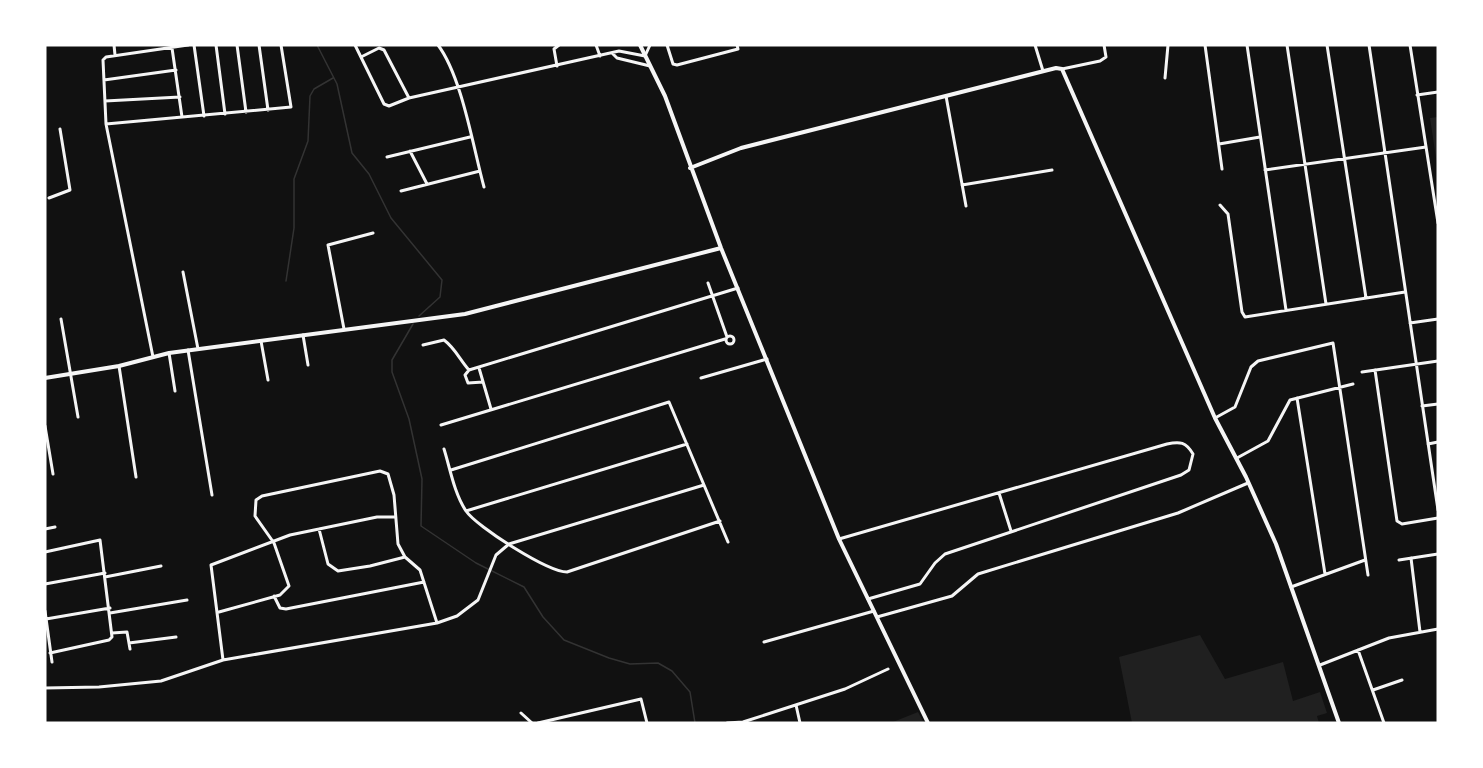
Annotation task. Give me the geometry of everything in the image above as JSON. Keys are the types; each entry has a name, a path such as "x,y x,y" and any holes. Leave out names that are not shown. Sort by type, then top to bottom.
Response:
{"street":[{"path":"114,45 116,55"},
{"path":"153,357 106,124 104,58 188,45"},
{"path":"194,45 204,116"},
{"path":"216,45 225,114"},
{"path":"237,45 246,112"},
{"path":"259,45 268,110"},
{"path":"106,124 291,106 281,45"},
{"path":"355,45 384,104 389,106 409,98 619,51 645,56"},
{"path":"438,45 448,62 457,87 484,187"},
{"path":"557,66 554,49 560,45"},
{"path":"596,45 600,56"},
{"path":"640,45 664,96 721,248 839,539 928,723"},
{"path":"645,56 650,45"},
{"path":"667,45 673,64 677,65 738,49 737,45"},
{"path":"1035,45 1043,71"},
{"path":"690,168 741,148 1043,71 1100,61 1106,57 1104,45"},
{"path":"1165,78 1168,45"},
{"path":"1205,45 1222,170"},
{"path":"1246,45 1286,310"},
{"path":"1287,45 1326,304"},
{"path":"1328,45 1343,158 1366,298"},
{"path":"1369,45 1415,364 1436,481 1438,510"},
{"path":"1410,45 1436,197 1438,223"},
{"path":"172,48 183,118"},
{"path":"361,57 379,48 384,50 409,98"},
{"path":"613,54 617,58 650,66"},
{"path":"1062,69 1215,418 1249,483 1320,664 1339,723"},
{"path":"103,80 176,70"},
{"path":"1417,95 1438,92"},
{"path":"946,95 966,206"},
{"path":"105,101 180,97"},
{"path":"49,198 70,190 60,129"},
{"path":"387,157 470,137"},
{"path":"1219,144 1260,137"},
{"path":"1265,170 1426,147"},
{"path":"410,152 427,184"},
{"path":"962,185 1052,170"},
{"path":"400,191 480,171"},
{"path":"1220,205 1228,214 1242,312 1245,317 1405,292"},
{"path":"344,329 328,245 373,233"},
{"path":"45,378 119,366 188,350 465,314 721,248"},
{"path":"183,272 198,349"},
{"path":"441,425 726,338 708,283"},
{"path":"483,382 468,383 465,375 469,370 478,367 738,288"},
{"path":"61,319 78,417"},
{"path":"1409,323 1438,319"},
{"path":"303,335 308,364"},
{"path":"423,345 444,340 453,347 460,361 469,370"},
{"path":"261,341 268,380"},
{"path":"1215,418 1235,407 1251,367 1258,361 1333,343 1368,575"},
{"path":"188,350 212,495"},
{"path":"169,353 176,391"},
{"path":"701,378 767,359"},
{"path":"1362,372 1438,361"},
{"path":"119,366 136,477"},
{"path":"478,367 491,409"},
{"path":"1375,370 1397,521 1402,524 1438,518"},
{"path":"1237,458 1268,441 1285,406 1298,398 1353,384"},
{"path":"1298,398 1325,574"},
{"path":"451,470 669,402 728,542"},
{"path":"1422,406 1438,404"},
{"path":"45,426 53,474"},
{"path":"839,539 1167,444 1178,442 1188,446 1193,454 1189,470 1181,475 945,554 935,562 920,584 868,599"},
{"path":"1428,444 1438,442"},
{"path":"466,511 687,444"},
{"path":"444,449 466,511 475,520 510,544 557,573 567,573 720,521"},
{"path":"45,455 51,453"},
{"path":"219,612 280,595 289,586 274,543 255,516 256,500 262,496 386,471 394,495 396,535 405,557 420,570 437,623"},
{"path":"877,617 952,596 978,574 1178,513 1249,483"},
{"path":"45,688 99,687 161,681 223,660 437,623 471,607 478,600 496,555 510,544 704,485"},
{"path":"999,493 1011,531"},
{"path":"223,660 219,612 211,565 290,535 377,517 396,516"},
{"path":"45,529 55,527"},
{"path":"319,529 328,564 338,571 405,557"},
{"path":"45,552 100,540 112,633 109,640 50,653"},
{"path":"1399,560 1438,554"},
{"path":"1411,558 1420,632"},
{"path":"1291,587 1365,560"},
{"path":"45,584 161,566"},
{"path":"274,596 280,608 286,609 424,582"},
{"path":"46,619 187,600"},
{"path":"45,611 52,662"},
{"path":"764,642 874,611"},
{"path":"1320,664 1389,638 1438,629"},
{"path":"112,633 127,632 130,649"},
{"path":"129,643 176,637"},
{"path":"1358,650 1384,723"},
{"path":"894,666 900,663"},
{"path":"727,723 744,722 845,689 888,669"},
{"path":"1373,690 1402,680"},
{"path":"538,723 641,699 647,723"},
{"path":"795,705 800,723"},
{"path":"521,713 532,723"}],"shaded area":[{"path":"1438,117 1438,171 1430,118"},
{"path":"1200,635 1225,679 1283,662 1293,701 1320,692 1327,713 1317,716 1319,723 1132,723 1119,657"},
{"path":"918,712 924,723 893,723 893,722"}],"waterway":[{"path":"317,45 337,84 352,153 369,174 391,218 442,280 440,297 419,316"},
{"path":"286,281 294,228 294,179 308,141 310,96 314,89 333,78"},
{"path":"413,324 392,360 392,372 409,419 422,479 421,526 476,563 524,587 543,617 564,640 609,658 630,664 658,663 672,671 690,692 695,723"}]}
